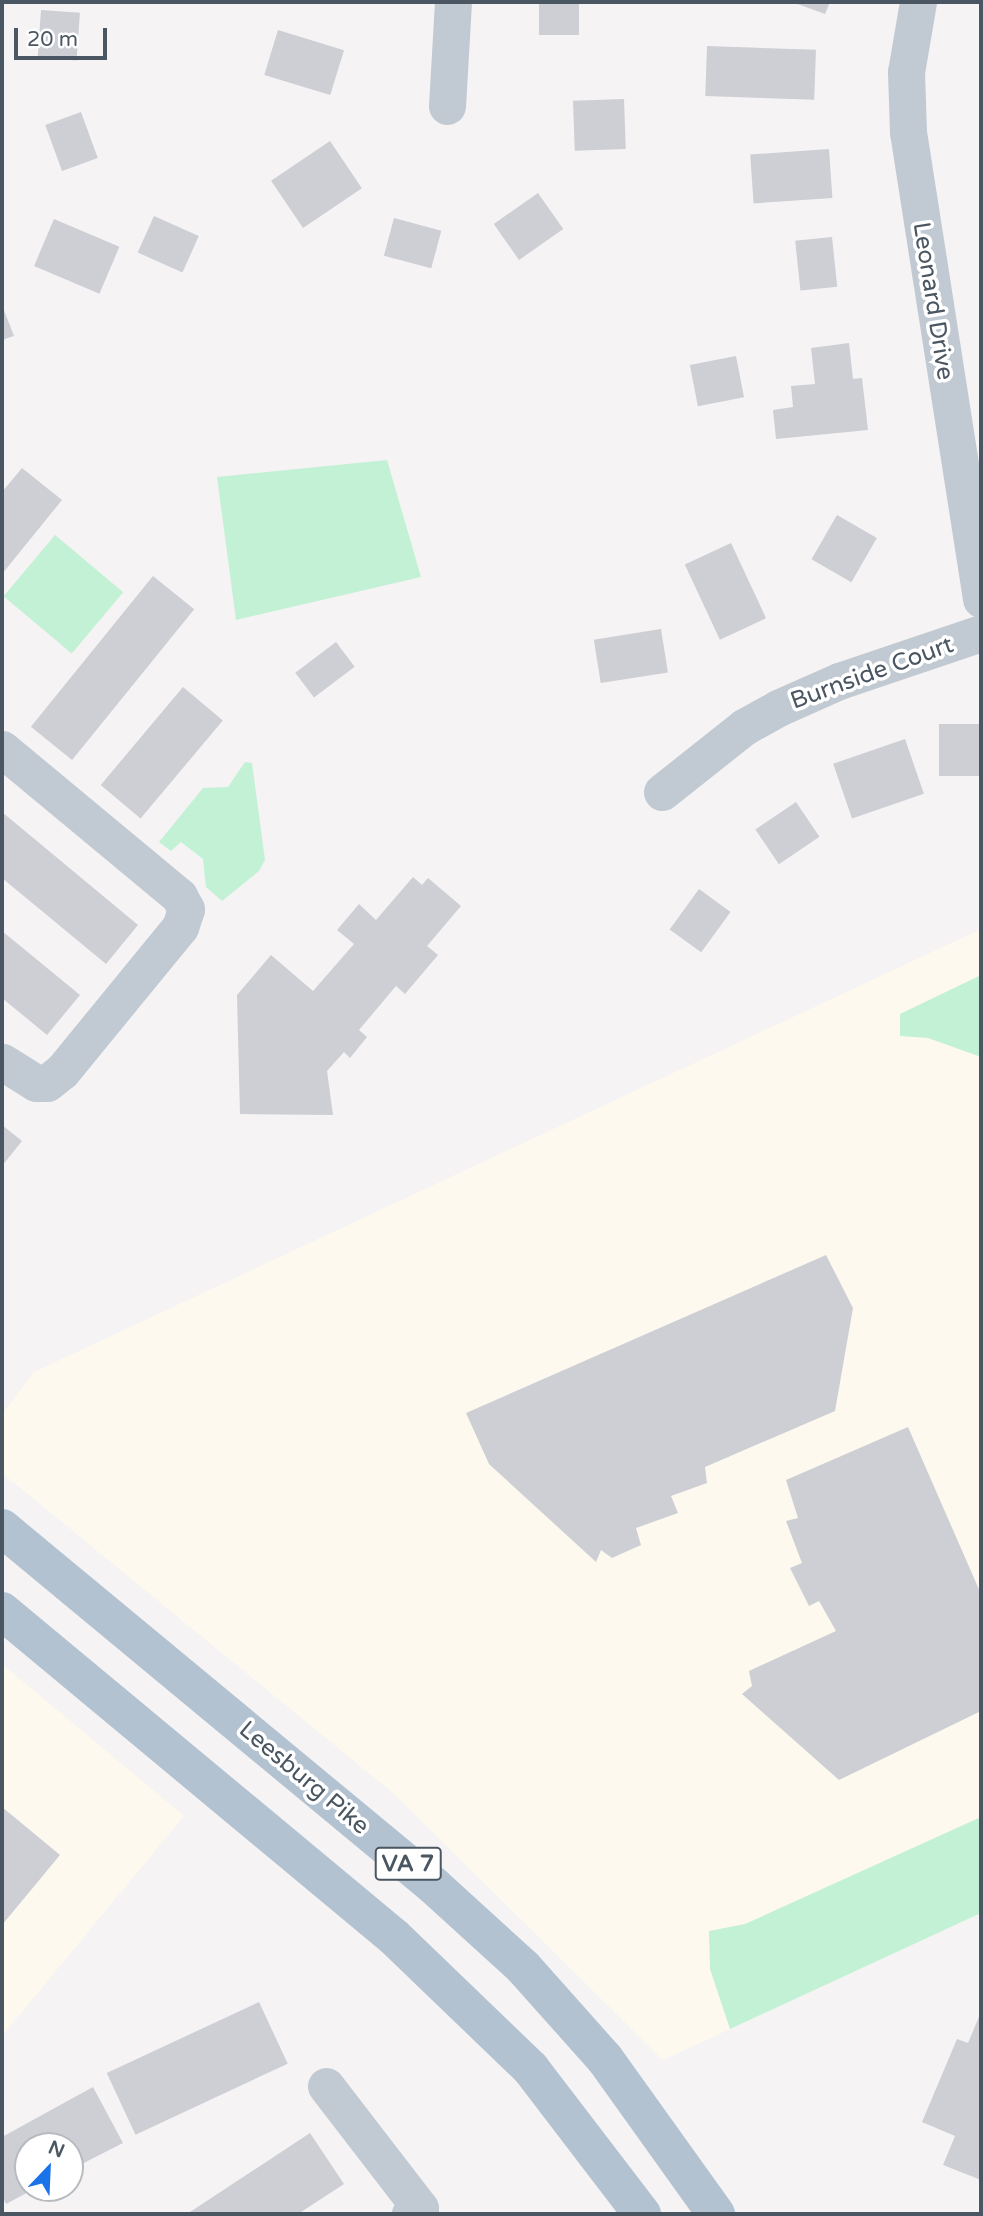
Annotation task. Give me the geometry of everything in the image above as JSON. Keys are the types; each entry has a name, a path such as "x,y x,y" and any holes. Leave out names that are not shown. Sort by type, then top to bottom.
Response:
{"main road":[{"name":"Leesburg Pike","path":"2,1528 434,1885 523,1968 605,2059 716,2214"},
{"name":"VA 7","path":"2,1611 394,1937 531,2069 642,2214"}],"street":[{"path":"447,106 453,2"},
{"name":"Leonard Drive","path":"918,2 906,72 908,132 981,599"},
{"name":"Burnside Court","path":"662,792 744,727 778,708 839,681 981,634"},
{"path":"2,749 179,896 186,909 180,928 62,1071 47,1083 36,1083 2,1062"},
{"path":"326,2086 419,2208 410,2214"}],"shaded area":[{"path":"981,929 981,1913 663,2060 393,1793 2,1473 2,1414 34,1372"},
{"path":"2,1664 184,1816 2,2036"}],"green space":[{"path":"387,460 421,577 236,620 217,477"},
{"path":"55,535 123,592 72,653 4,596"},
{"path":"245,762 252,763 265,860 259,871 222,901 206,887 203,859 181,842 171,851 159,842 203,788 228,787"},
{"path":"981,975 981,1057 928,1038 900,1036 900,1014"},
{"path":"981,1817 981,1913 730,2029 710,1969 709,1931 745,1924"}],"building":[{"path":"539,2 579,2 579,35 539,35"},
{"path":"792,2 830,2 825,14"},
{"path":"41,10 80,13 77,61 38,58"},
{"path":"278,30 344,50 330,95 264,75"},
{"path":"707,46 816,50 814,100 705,96"},
{"path":"624,99 626,149 575,151 573,101"},
{"path":"81,112 98,158 62,171 45,125"},
{"path":"330,141 362,188 303,228 271,181"},
{"path":"829,149 832,198 754,203 750,155"},
{"path":"538,193 563,229 519,260 494,224"},
{"path":"154,216 199,236 182,272 138,253"},
{"path":"394,218 441,231 431,268 384,256"},
{"path":"54,219 119,247 99,294 34,266"},
{"path":"832,237 837,287 800,291 795,241"},
{"path":"2,305 14,336 2,340"},
{"path":"849,343 853,379 862,378 868,430 776,439 773,410 793,407 791,386 815,384 811,348"},
{"path":"736,356 744,397 698,406 690,365"},
{"path":"22,468 62,500 2,574 2,492"},
{"path":"837,515 877,538 851,582 812,559"},
{"path":"731,543 766,618 720,640 685,565"},
{"path":"153,576 194,609 72,760 31,727"},
{"path":"661,629 668,672 601,683 594,640"},
{"path":"336,642 355,667 314,697 295,673"},
{"path":"183,687 223,720 141,818 101,785"},
{"path":"939,724 981,724 981,776 939,776"},
{"path":"905,739 924,794 852,819 833,764"},
{"path":"796,802 819,837 779,864 755,829"},
{"path":"2,812 138,925 106,964 2,878"},
{"path":"413,877 422,885 428,878 461,906 427,946 438,955 405,994 396,986 359,1030 367,1037 350,1058 344,1052 327,1071 333,1115 240,1114 237,995 271,955 313,991 354,944 337,930 359,904 376,920"},
{"path":"699,889 731,912 701,952 670,929"},
{"path":"2,931 80,995 47,1035 2,998"},
{"path":"2,1125 22,1141 2,1166"},
{"path":"826,1255 853,1308 835,1411 705,1467 707,1483 671,1496 678,1513 636,1528 641,1545 612,1558 601,1550 596,1562 489,1464 466,1413"},
{"path":"908,1427 981,1594 981,1711 839,1780 742,1694 752,1686 749,1671 836,1631 819,1601 809,1606 790,1568 802,1563 786,1521 798,1518 786,1480"},
{"path":"2,1807 60,1855 2,1925"},
{"path":"259,2002 288,2064 135,2135 107,2073"},
{"path":"981,2012 981,2180 943,2165 955,2136 922,2122 957,2039 968,2043"},
{"path":"93,2087 123,2143 84,2163 84,2132 14,2132 14,2200 6,2204 2,2196 2,2137"},
{"path":"310,2133 344,2184 298,2214 187,2214"}]}
